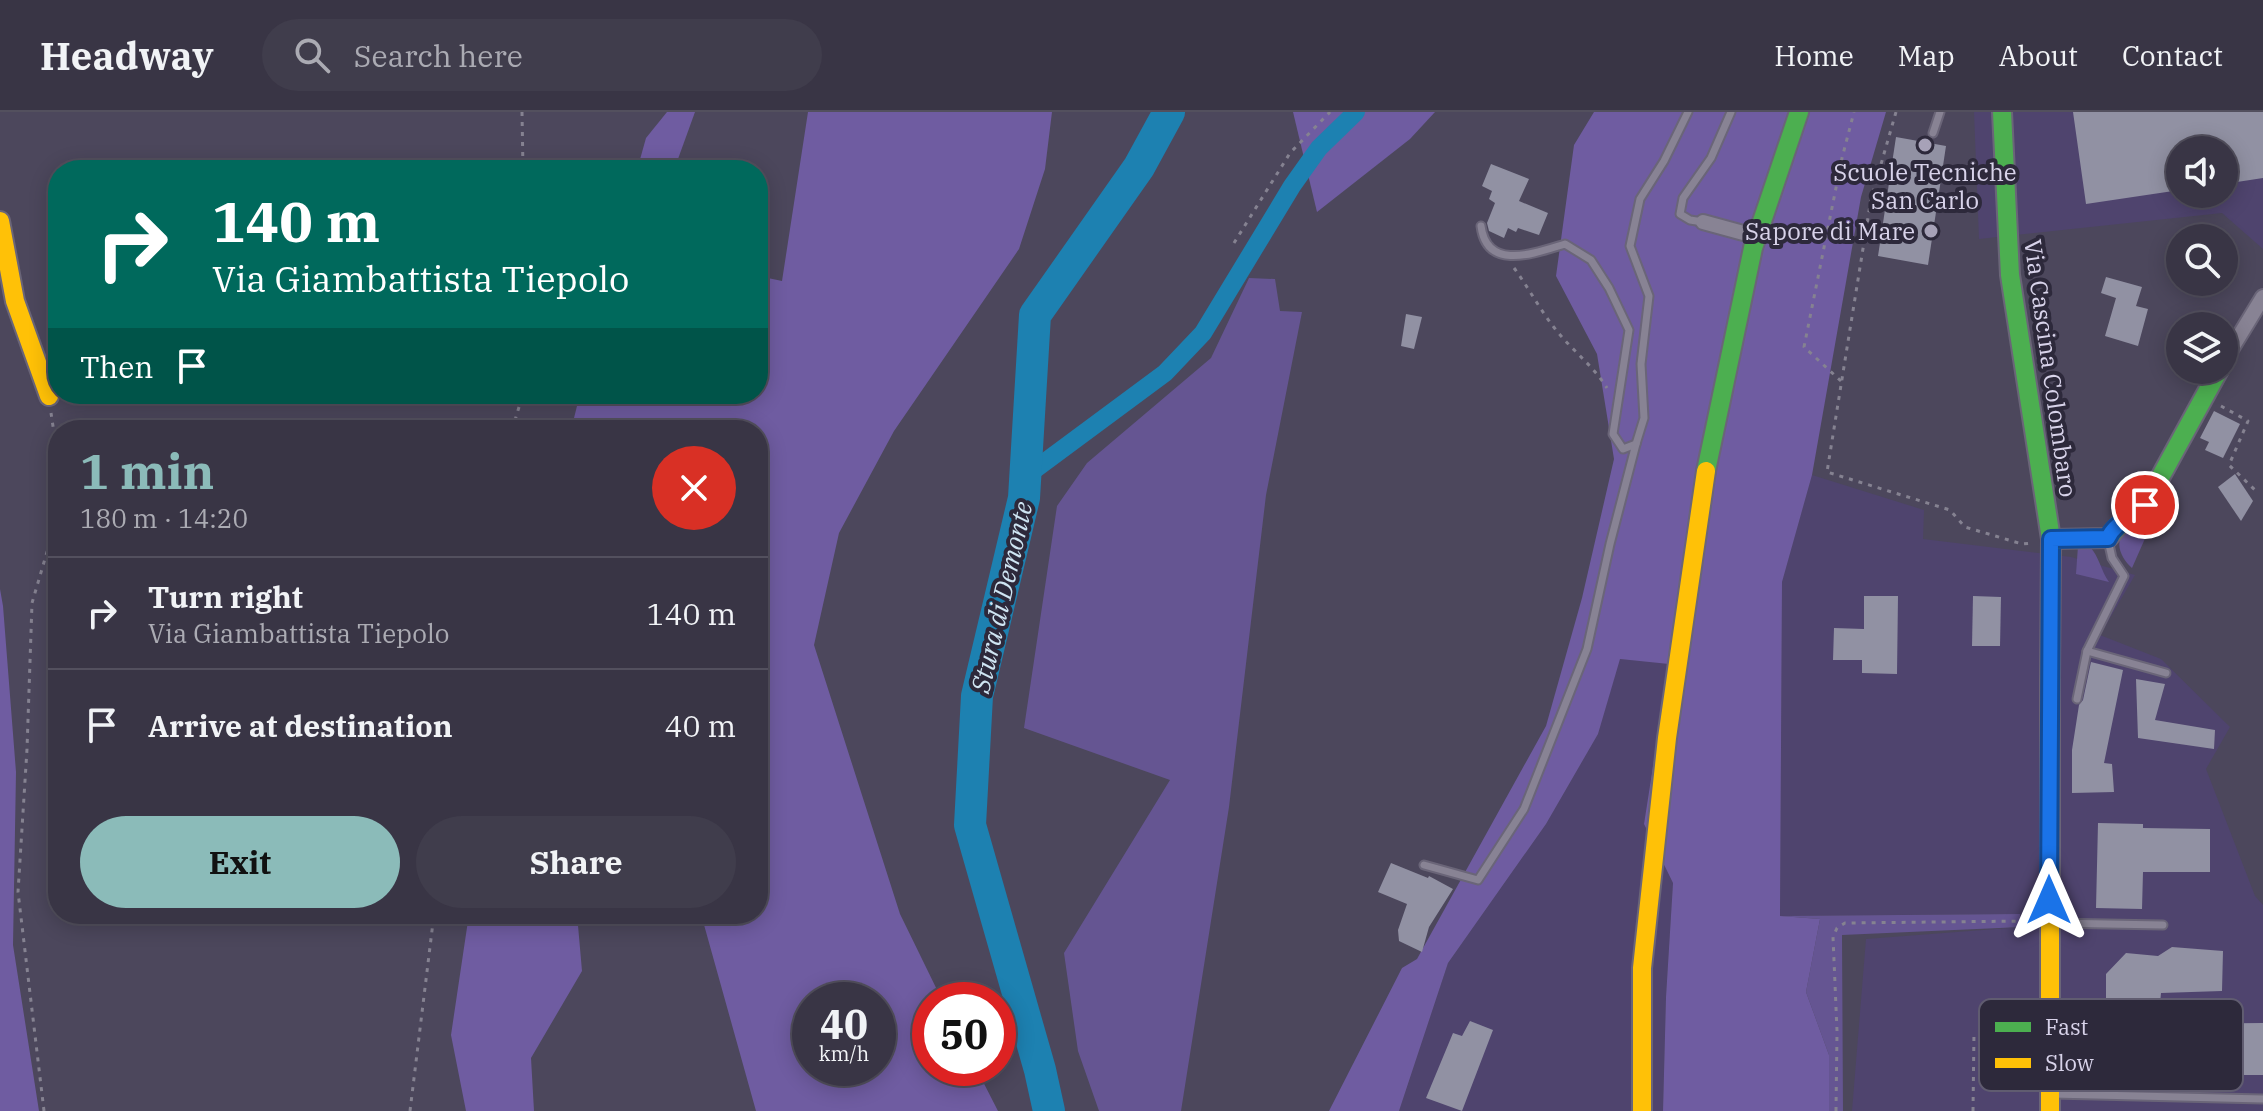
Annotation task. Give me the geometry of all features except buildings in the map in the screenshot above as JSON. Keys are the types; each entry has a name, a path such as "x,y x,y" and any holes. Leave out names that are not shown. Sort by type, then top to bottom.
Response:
{"street":[{"path":"1642,1111 1642,968 1667,738 1704,481 1753,248 1750,234 1799,112"},
{"name":"Via Cascina Colombaro","path":"1998,112 2010,275 2051,539 2049,999"},
{"path":"0,221 15,301 48,393"},
{"path":"1703,222 1750,234"},
{"path":"2238,338 2263,297"},
{"path":"2051,539 2108,538 2113,528 2136,514 2145,505 2211,384"}],"lane":[{"path":"1424,865 1478,880 1524,809 1587,649 1610,544 1644,418 1641,364 1649,296 1630,246 1640,199 1664,161 1688,112"},
{"path":"1703,222 1680,214 1683,198 1711,158 1731,112"},
{"path":"1933,133 1940,112"},
{"path":"1481,226 1483,240 1506,256 1532,254 1565,244 1591,260 1609,288 1629,330 1613,434 1623,449 1636,444"},
{"path":"2077,699 2087,651 2124,576 2112,558 2108,538"},
{"path":"2087,651 2166,673"},
{"path":"2049,923 2163,925"},
{"path":"2050,1103 2263,1099"}],"path":[{"path":"522,112 523,160"},
{"path":"1234,243 1290,153 1330,112"},
{"path":"1841,381 1804,347 1854,112"},
{"path":"1896,112 1871,199 1827,472 1950,510 1965,527 2022,544 2051,539"},
{"path":"1506,256 1552,325 1589,364 1617,405"},
{"path":"2204,396 2248,421 2229,465 2256,491"},
{"path":"44,1111 18,892 32,603 48,549"},
{"path":"1836,1111 1833,937 1837,928 1845,923 2020,920 2049,923"},
{"path":"410,1111 433,924"},
{"path":"1973,1111 1974,1031"}],"shaded area":[{"path":"667,112 695,112 678,160 640,160 646,138"},
{"path":"808,112 1052,112 1045,169 1019,249 894,431 839,533 814,645 900,914 933,982 912,982 912,1086 985,1086 998,1111 756,1111 704,924 768,924 768,420 574,420 578,404 768,404 768,278 782,281"},
{"path":"1293,112 1435,112 1410,139 1317,212"},
{"path":"1594,112 1886,112 1861,197 1812,475 1782,582 1780,916 1820,919 1806,992 1829,1055 1829,1111 1663,1111 1673,883 1644,824 1669,664 1620,659 1598,734 1546,824 1448,963 1399,1111 1329,1111 1402,968 1417,959 1546,726 1582,598 1614,459 1597,354 1556,276 1574,145"},
{"path":"1974,112 2263,112 2263,249 2222,213 1979,239"},
{"path":"1249,278 1275,279 1280,311 1302,312 1266,495 1229,807 1181,1111 1099,1111 1078,1051 1064,953 1170,780 1024,728 1057,506 1087,463 1211,358"},
{"path":"1812,475 1924,510 1923,539 2071,557 2135,575 2100,635 2161,659 2230,727 2206,769 2255,896 2263,905 2263,1111 1852,1111 1866,939 2022,927 2020,914 1780,916 1782,581"},
{"path":"2162,500 2132,568 2121,552 2120,538 2145,520"},
{"path":"2078,546 2090,547 2109,582 2076,574"},
{"path":"0,589 16,772 13,945 39,1111 0,1111"},
{"path":"1619,659 1669,663 1644,824 1673,883 1663,1111 1399,1111 1448,963 1546,824 1598,734"},
{"path":"2020,914 2022,927 1842,935 1843,1111 1829,1111 1829,1055 1806,992 1820,919 1780,916"},
{"path":"468,924 578,924 582,971 531,1058 534,1111 466,1111 451,1035"}],"waterway":[{"name":"Stura di Demonte","path":"1049,1111 970,825 977,696 1024,498 1035,315 1139,167 1169,112"},
{"path":"1026,476 1165,373 1203,333 1292,186 1319,148 1356,112"}],"traffic: fast":[{"path":"1706,471 1753,248 1799,112"},
{"path":"2002,112 2010,275 2051,539 2050,679"},
{"path":"2051,539 2108,538 2120,524 2145,505 2211,384"}],"traffic: slow":[{"path":"0,221 15,301 48,393"},
{"path":"1642,1111 1642,968 1667,738 1706,471"},
{"path":"2050,679 2050,999"},
{"path":"2050,1091 2050,1111"}],"place":[{"name":"Scuole Tecniche San Carlo","path":"1925,145"},
{"name":"Sapore di Mare","path":"1931,231"}],"route":[{"path":"2049,900 2051,539 2108,538 2113,528 2145,505"}]}
